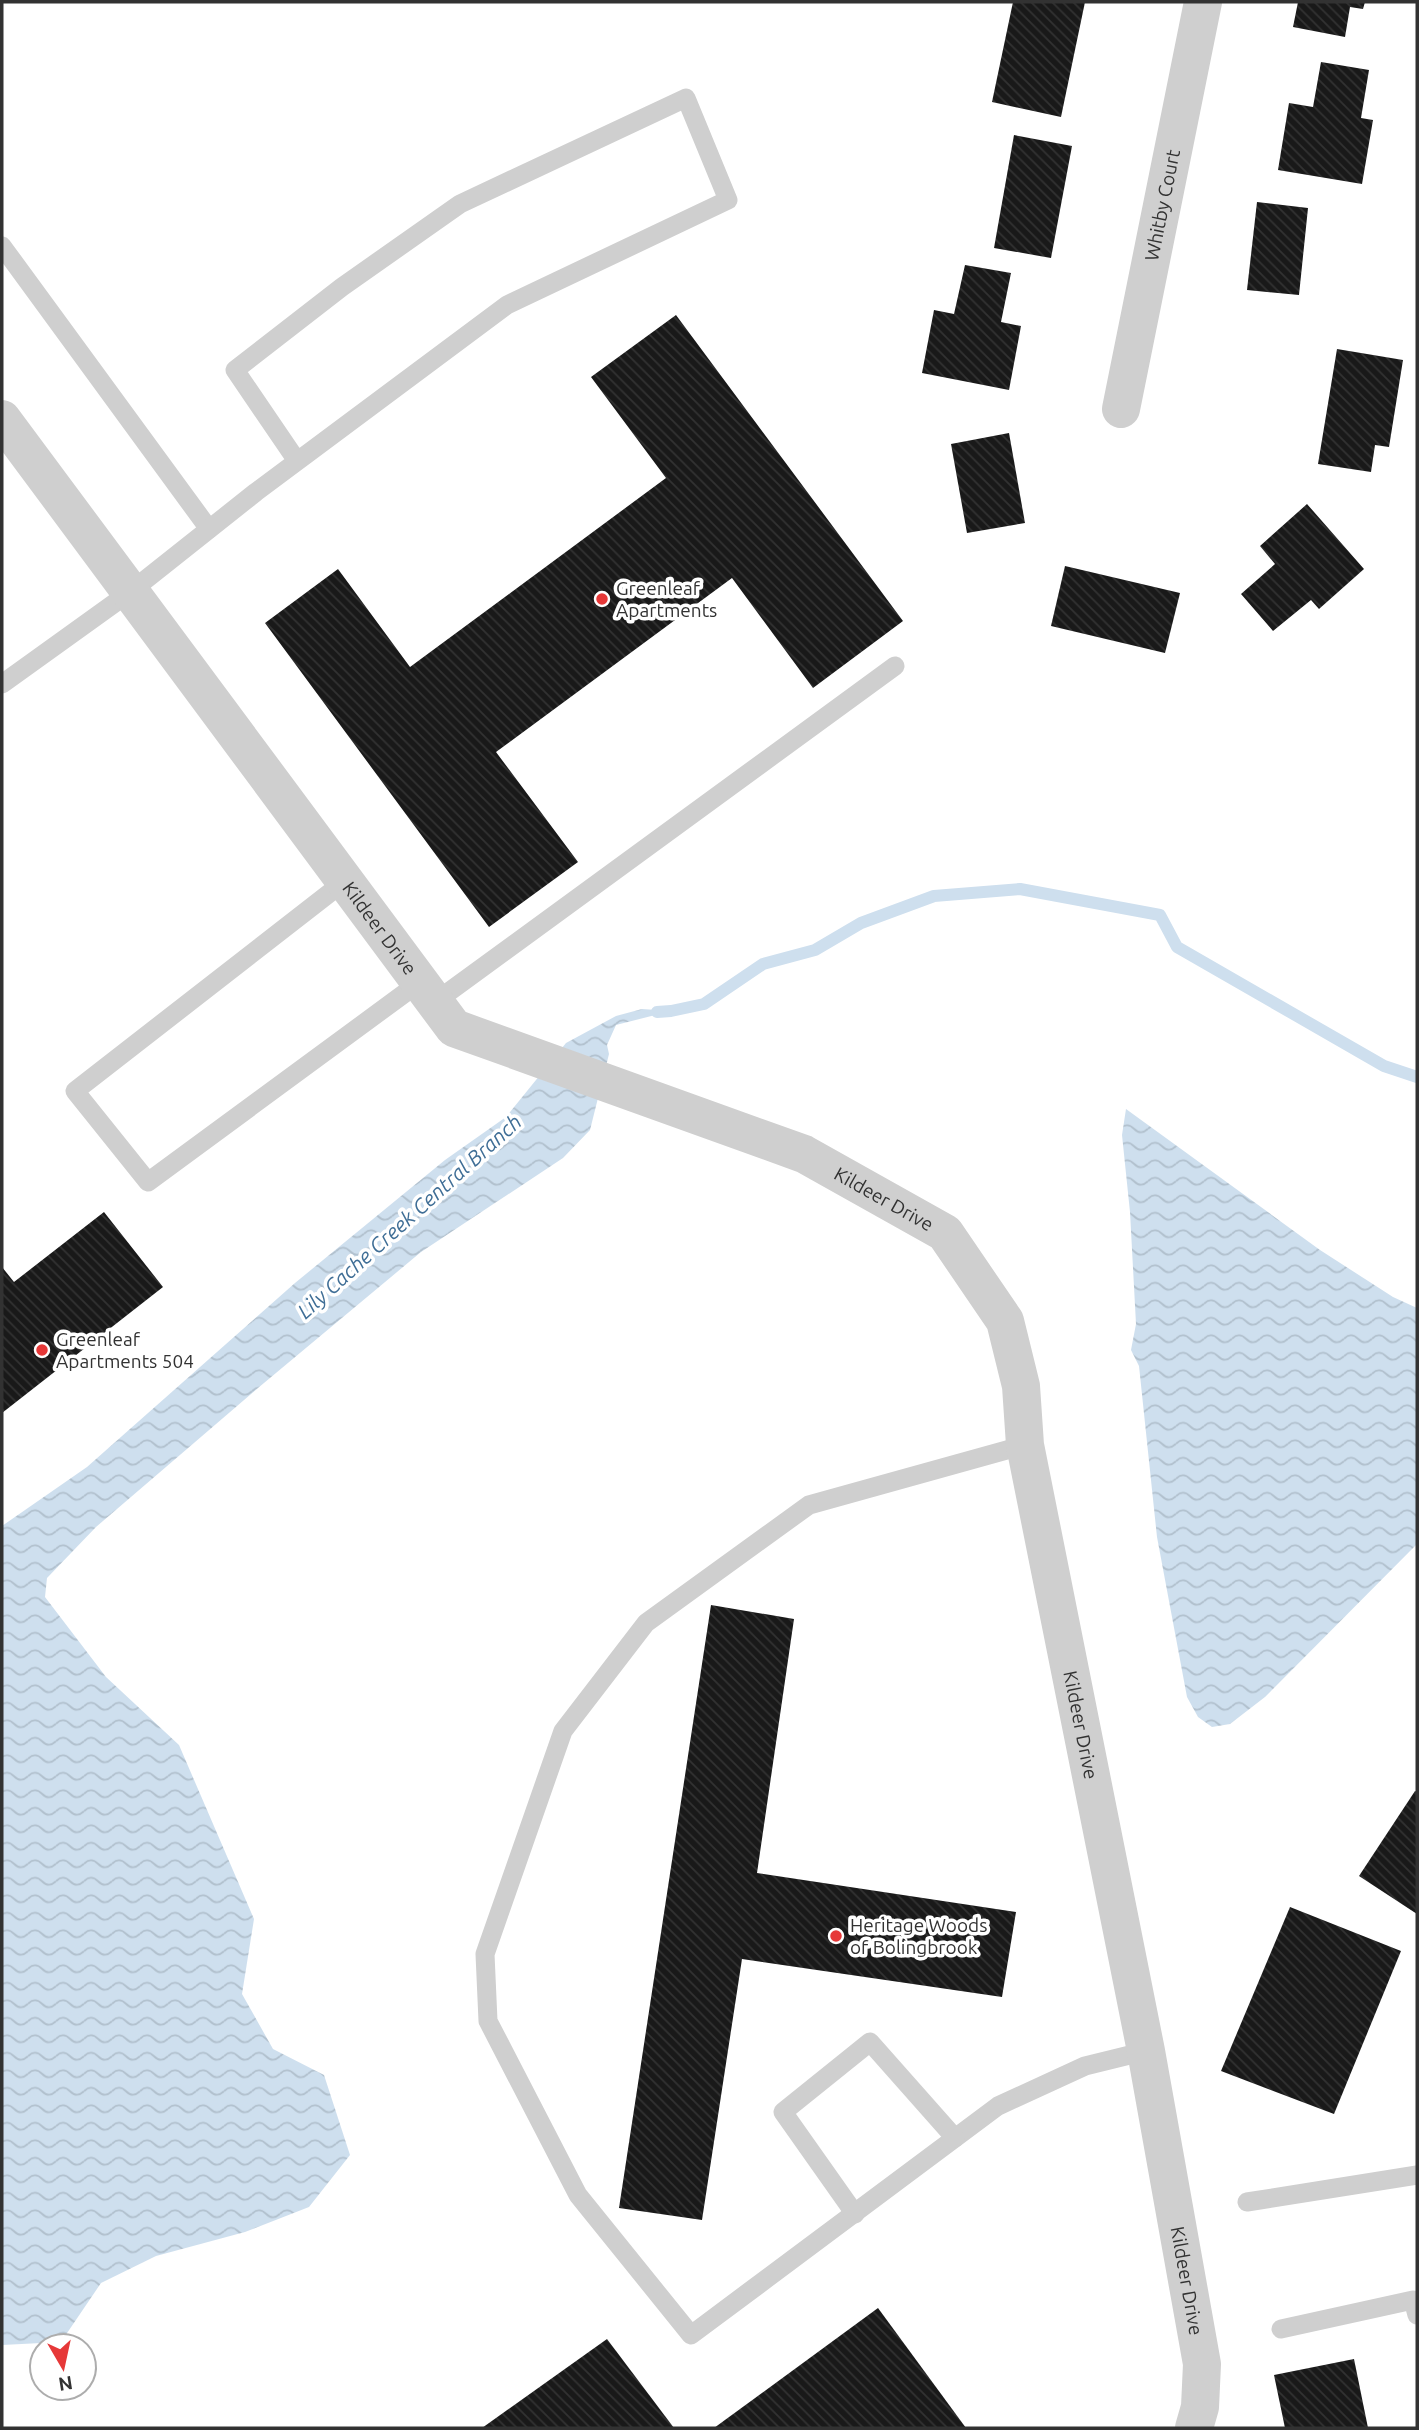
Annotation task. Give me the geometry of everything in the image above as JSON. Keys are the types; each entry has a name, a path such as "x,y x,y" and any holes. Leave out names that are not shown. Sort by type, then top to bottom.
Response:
{"street":[{"name":"Whitby Court","path":"1121,409 1203,2"},
{"name":"Kildeer Drive","path":"2,419 454,1028 804,1154 945,1233 1005,1321 1021,1386 1024,1445 1146,2051 1202,2364 1200,2407 1194,2428"}],"lane":[{"path":"2,684 130,592 298,461 507,305 728,200 686,99 460,204 342,287 235,370 298,461"},
{"path":"2,246 209,529"},
{"path":"345,881 75,1091 148,1182 428,992 895,666"},
{"path":"1024,1445 809,1504 646,1623 563,1731 485,1954 488,2021 578,2195 691,2335 998,2106 1085,2066 1146,2051"},
{"path":"855,2214 783,2112 870,2042 955,2138"},
{"path":"1247,2202 1417,2175"},
{"path":"1280,2329 1413,2300 1417,2315"}],"water":[{"path":"642,1009 671,1011 616,1025 607,1045 609,1054 590,1130 563,1158 421,1252 96,1527 47,1578 45,1597 106,1677 179,1745 254,1919 242,1994 273,2049 324,2075 350,2155 309,2207 245,2232 156,2256 101,2283 68,2332 28,2332 28,2344 2,2345 2,1526 87,1467 295,1283 445,1160 506,1117 566,1043 616,1016"},
{"path":"1126,1109 1320,1250 1393,1297 1417,1308 1417,1544 1265,1697 1230,1724 1212,1727 1198,1717 1187,1697 1157,1537 1139,1366 1131,1350 1136,1324 1130,1212 1122,1135"}],"building":[{"path":"1013,2 1085,2 1061,117 992,102"},
{"path":"1298,2 1365,2 1363,9 1350,7 1345,37 1293,27"},
{"path":"1321,62 1369,70 1361,118 1373,120 1362,184 1278,170 1289,103 1313,107"},
{"path":"1014,135 1072,146 1051,258 994,248"},
{"path":"1257,202 1308,208 1299,295 1247,290"},
{"path":"965,265 1011,273 1001,322 1021,326 1009,390 922,373 934,310 954,314"},
{"name":"Greenleaf Apartments","path":"676,315 903,621 813,688 732,578 496,752 578,862 489,927 265,623 338,569 410,667 666,478 591,377"},
{"path":"1337,349 1403,360 1389,447 1375,445 1371,472 1318,464"},
{"path":"1009,433 1025,523 967,533 951,444"},
{"path":"1307,504 1364,569 1319,609 1311,600 1273,631 1241,594 1275,564 1260,546"},
{"path":"1065,566 1180,593 1165,653 1051,626"},
{"name":"Greenleaf Apartments 504","path":"104,1212 163,1287 2,1413 2,1267 14,1282"},
{"name":"Heritage Woods of Bolingbrook","path":"711,1605 794,1619 757,1873 1016,1912 1002,1997 742,1959 702,2220 619,2208"},
{"path":"1415,1791 1417,1792 1417,1914 1359,1876"},
{"path":"1290,1907 1401,1951 1334,2114 1221,2071"},
{"path":"878,2308 966,2428 714,2428"},
{"path":"607,2339 674,2428 482,2428"},
{"path":"1354,2359 1368,2428 1285,2428 1274,2375"}],"waterway":[{"name":"Lily Cache Creek Central Branch","path":"657,1012 704,1004 763,964 815,950 861,923 934,896 1020,889 1160,915 1177,947 1384,1066 1417,1077"}],"place":[{"name":"Greenleaf Apartments","path":"602,599"},
{"name":"Greenleaf Apartments 504","path":"42,1350"},
{"name":"Heritage Woods of Bolingbrook","path":"836,1936"}]}
